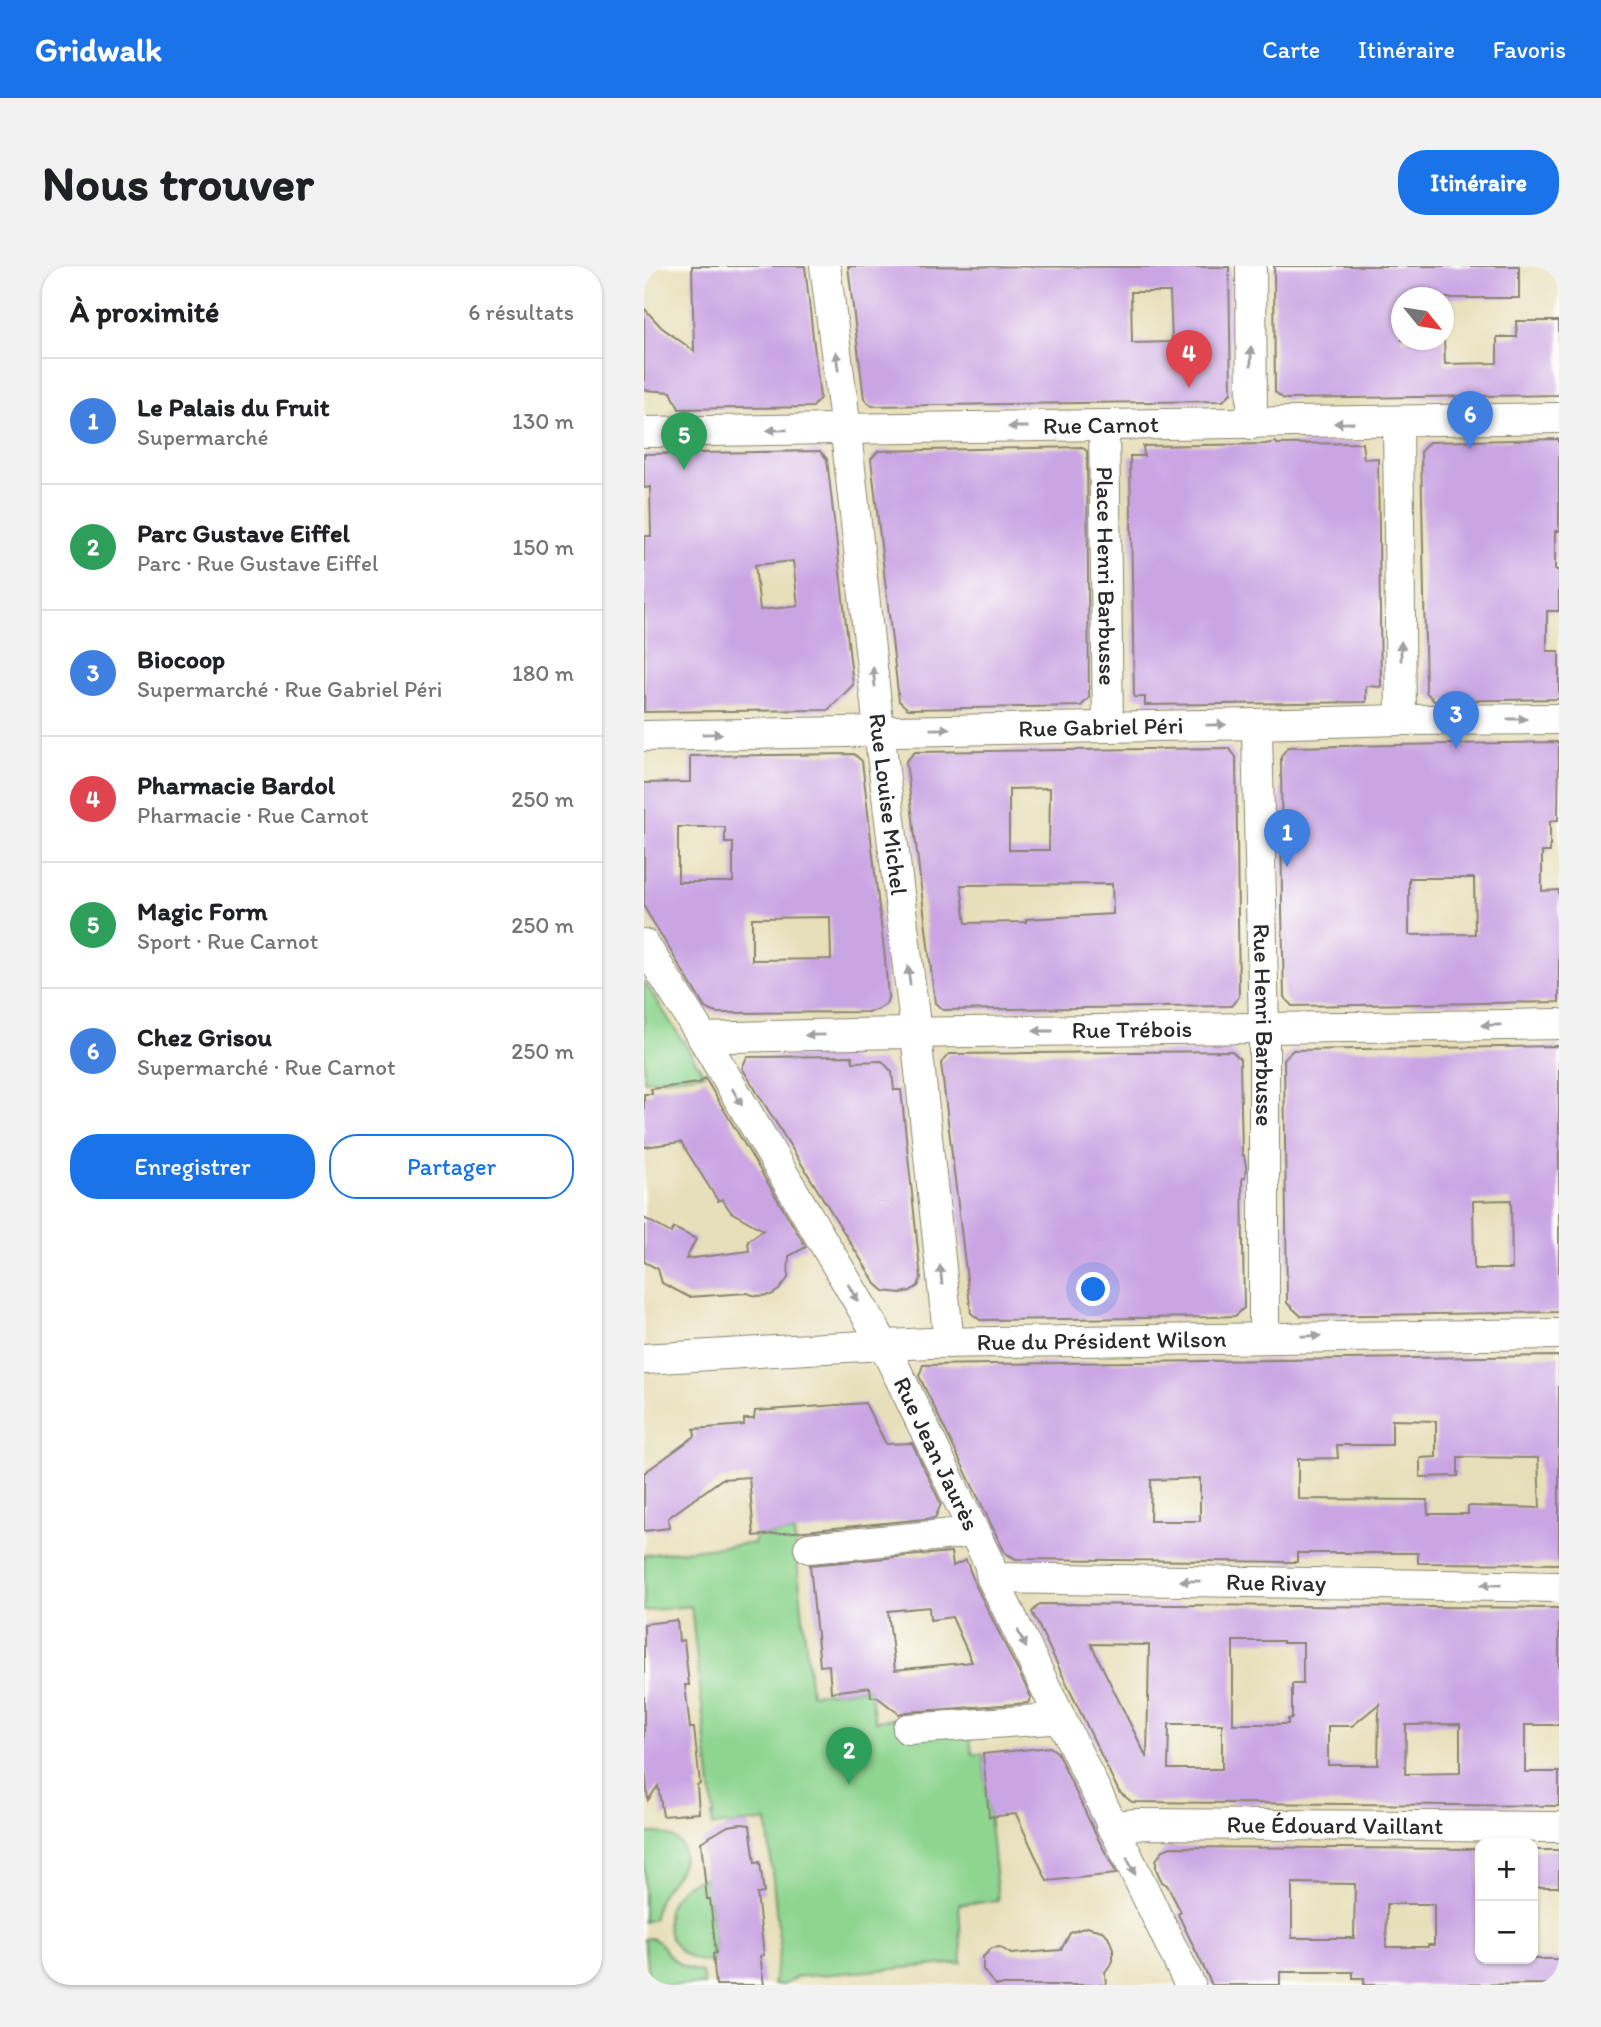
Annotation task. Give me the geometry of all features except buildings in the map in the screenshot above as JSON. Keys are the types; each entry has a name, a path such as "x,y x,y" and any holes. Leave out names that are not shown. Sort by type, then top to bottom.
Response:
{"street":[{"name":"Rue Louise Michel","path":"825,266 916,1032 949,1343"},
{"path":"1251,266 1252,424"},
{"name":"Rue Carnot","path":"644,432 1559,418"},
{"path":"1398,422 1401,720"},
{"name":"Place Henri Barbusse","path":"1104,426 1108,727"},
{"name":"Rue Gabriel Péri","path":"644,736 1559,719"},
{"name":"Rue Henri Barbusse","path":"1257,732 1264,1029 1264,1320"},
{"name":"Rue Jean Jaurès","path":"644,944 703,1038 884,1345 989,1563 992,1578 1190,1985"},
{"name":"Rue Trébois","path":"703,1038 916,1032 1559,1024"},
{"name":"Rue du Président Wilson","path":"644,1360 949,1343 1559,1334"},
{"path":"809,1548 974,1532"},
{"name":"Rue Rivay","path":"992,1578 1559,1587"},
{"path":"908,1729 1051,1719"},
{"name":"Rue Édouard Vaillant","path":"1111,1826 1559,1827"}],"green space":[{"path":"644,981 704,1074 644,1081"},
{"path":"794,1532 811,1694 870,1688 875,1721 967,1711 972,1754 983,1754 998,1901 959,1904 962,1963 796,1977 784,1985 773,1985 780,1949 767,1821 713,1826 691,1606 644,1611 644,1555 755,1543 754,1536"},
{"path":"649,1833 672,1837 678,1841 683,1853 679,1870 660,1897 653,1919 644,1922 644,1835"},
{"path":"704,1878 710,1899 716,1953 713,1954 714,1962 695,1959 681,1951 672,1939 667,1925 668,1910 674,1896 686,1885"},
{"path":"651,1938 659,1942 678,1963 702,1972 704,1985 649,1985 644,1939"}],"place":[{"name":"Pharmacie Bardol","path":"1189,388"},
{"name":"Chez Grisou","path":"1470,449"},
{"name":"Magic Form","path":"684,470"},
{"name":"Biocoop","path":"1456,749"},
{"name":"Le Palais du Fruit","path":"1287,867"},
{"name":"Parc Gustave Eiffel","path":"849,1785"}]}
